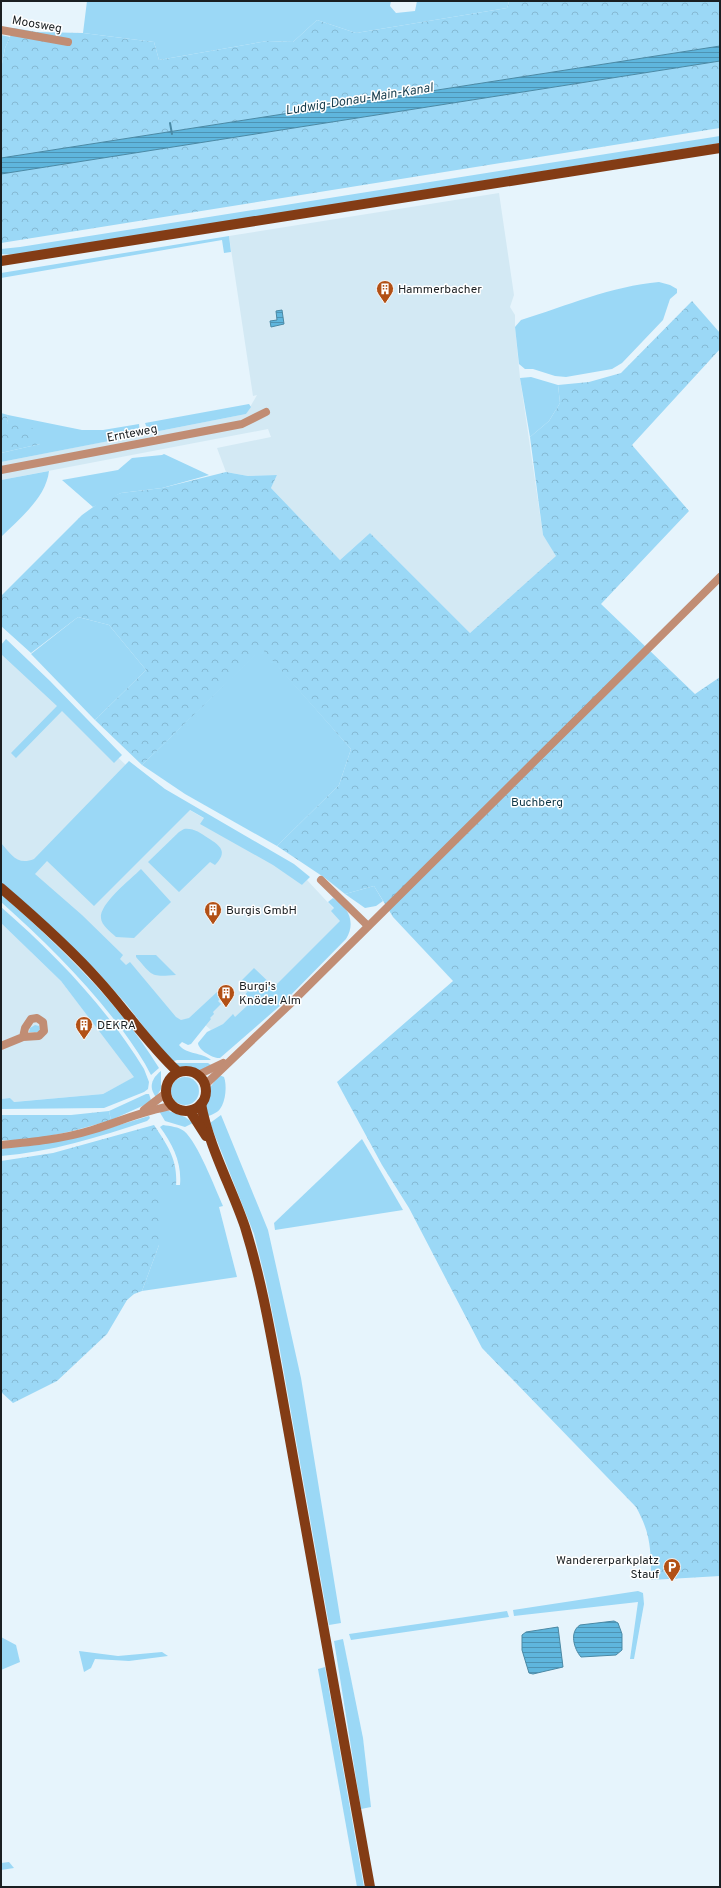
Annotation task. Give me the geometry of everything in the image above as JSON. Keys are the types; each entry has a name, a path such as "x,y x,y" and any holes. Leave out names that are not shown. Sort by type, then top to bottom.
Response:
{"main road":[{"path":"1,262 720,148"},
{"path":"1,888 52,932 77,957 114,997 153,1046 178,1072"},
{"path":"153,1046 168,1081 166,1093 172,1106 181,1110 190,1111 201,1104 206,1095 205,1085 198,1075 188,1071 178,1072 168,1081"},
{"path":"201,1104 215,1149 245,1227 264,1304 278,1373 370,1887"},
{"path":"190,1111 215,1149"}],"street":[{"name":"Moosweg","path":"1,30 68,42"},
{"name":"Ernteweg","path":"1,470 242,424 266,412"},
{"path":"205,1085 291,1003 720,577"},
{"path":"321,880 368,926"},
{"path":"1,1046 23,1036"},
{"path":"198,1075 235,1056"},
{"path":"140,1113 166,1093"},
{"path":"1,1145 68,1136 92,1130 140,1113 172,1106"}],"shaded area":[{"path":"720,46 720,61 1,174 1,158"},
{"path":"499,193 514,295 510,307 515,315 520,378 543,535 557,556 470,633 370,533 340,560 271,488 277,475 248,476 226,472 217,448 271,437 268,429 1,480 1,462 246,414 257,395 253,396 229,236"},
{"path":"282,310 284,324 271,327 270,321 277,320 276,311"},
{"path":"1,642 88,729 148,786 283,864 302,885 307,880 334,909 332,911 341,921 274,988 240,983 248,991 250,1003 235,1018 232,1015 223,1024 211,1030 196,1017 181,1032 1,852"},
{"path":"1,923 61,981 135,1077 103,1094 13,1102 10,1098 1,1099"},
{"path":"614,1621 618,1623 622,1634 622,1650 616,1655 581,1657 578,1654 574,1636 580,1625"},
{"path":"558,1627 563,1667 533,1674 529,1673 522,1650 522,1635 526,1632"}],"green space":[{"path":"87,1 391,1 390,6 396,13 415,11 417,1 509,1 507,8 356,33 317,20 293,42 267,41 159,60 154,42 83,33"},
{"path":"509,1 720,1 720,46 1,158 1,69 5,48 14,28 37,32 83,33 154,42 159,60 267,41 293,42 317,20 356,33 507,8"},
{"path":"1,35 10,37 5,48 1,69"},
{"path":"720,61 720,128 1,243 1,174"},
{"path":"720,136 720,143 16,255 1,254 1,249"},
{"path":"229,236 231,252 224,253 222,240 1,278 1,273"},
{"path":"659,282 677,289 677,293 670,299 663,320 622,363 612,369 566,377 555,376 533,369 525,369 519,364 515,327 521,320 607,292 641,284"},
{"name":"Buchberg","path":"692,301 720,333 720,349 632,445 689,511 601,604 695,694 720,677 720,1576 651,1580 649,1542 645,1526 636,1507 482,1348 409,1208 382,1165 337,1082 453,981 393,917 374,886 345,894 325,878 277,846 339,785 351,749 262,649 142,765 95,720 146,670 109,625 78,617 31,653 1,626 1,596 82,515 103,500 121,493 162,488 226,472 248,476 277,475 271,488 340,560 370,533 470,633 556,556 543,535 530,437 549,421 560,403 558,385 589,382 621,373"},
{"path":"531,377 558,385 560,403 549,421 530,437 520,378"},
{"path":"249,404 251,407 246,414 149,433 145,423"},
{"path":"1,413 8,415 7,423 36,429 40,444 1,453"},
{"path":"8,415 82,430 103,430 139,424 140,435 1,462 1,453 40,444 7,423"},
{"path":"164,454 209,475 162,488 121,493 93,507 62,480 118,470 132,458"},
{"path":"49,471 47,481 37,499 1,537 1,480"},
{"path":"78,617 109,625 146,670 95,720 31,654"},
{"path":"6,639 50,681 122,755 114,763 62,711 16,758 11,753 57,706 1,654 1,645"},
{"path":"262,648 351,749 339,785 277,846 185,794 142,765"},
{"path":"129,761 165,789 294,864 310,877 302,885 273,865 200,824 204,818 190,810 94,906 47,861 35,874 82,915 123,955 120,959 126,965 130,962 176,1017 181,1020 189,1018 217,992 220,995 227,989 229,991 218,1001 221,1004 213,1012 214,1014 210,1018 211,1019 191,1044 188,1045 182,1042 179,1045 190,1052 207,1057 211,1060 177,1060 171,1062 127,1005 96,970 1,883 1,843 11,855 19,860 28,861 34,859"},
{"path":"184,829 194,830 202,834 216,844 222,853 215,865 210,862 179,892 148,862"},
{"path":"141,869 171,902 134,938 116,937 101,921 102,912 110,899"},
{"path":"374,886 383,901 376,906 365,908 345,894"},
{"path":"1,894 66,954 106,997 143,1043 159,1068 151,1075 145,1063 123,1031 95,996 34,932 1,902"},
{"path":"333,898 343,906 349,916 350,927 346,939 282,1004 220,1058 214,1057 203,1051 198,1043 207,1032 223,1024 233,1014 235,1017 250,1003 244,996 248,991 239,983 254,968 274,987 340,921 331,911 334,908 328,902"},
{"path":"1,907 60,963 97,1003 144,1069 149,1082 148,1089 104,1108 1,1109 1,1099 10,1098 14,1102 103,1094 134,1077 61,981 1,923"},
{"path":"136,955 156,955 176,975 161,976 149,972 136,957"},
{"path":"35,1025 39,1026 40,1029 38,1032 29,1032 30,1028"},
{"path":"175,1063 208,1063 211,1065 199,1071 189,1068 180,1068"},
{"path":"161,1071 161,1089 156,1097 152,1090 152,1083"},
{"path":"219,1075 224,1077 225,1080 226,1089 224,1102 219,1110 206,1117 205,1106 208,1100 209,1089"},
{"path":"185,1077 195,1081 199,1091 195,1101 185,1105 175,1101 171,1091 175,1081"},
{"path":"149,1094 151,1100 149,1103 111,1120 109,1111"},
{"path":"166,1110 185,1117 193,1123 185,1127 165,1121 159,1111"},
{"path":"109,1111 111,1120 85,1128 28,1139 1,1140 1,1115 71,1115"},
{"path":"221,1115 268,1230 301,1378 341,1623 329,1625 279,1345 254,1234 210,1123"},
{"path":"149,1116 150,1118 147,1121 75,1143 38,1151 1,1156 1,1149 79,1137"},
{"path":"154,1125 168,1147 174,1161 176,1186 159,1185 159,1245 142,1291 134,1294 127,1300 107,1334 57,1381 13,1403 1,1392 1,1161 53,1153"},
{"path":"163,1125 184,1131 195,1145 206,1166 223,1206 219,1207 237,1277 142,1291 159,1245 159,1185 180,1185 180,1169 176,1154 160,1127"},
{"path":"362,1139 403,1210 275,1230 274,1223"},
{"path":"638,1591 643,1593 644,1604 634,1659 630,1659 638,1602 514,1616 513,1610"},
{"path":"507,1611 509,1617 351,1640 349,1634"},
{"path":"1,1637 16,1645 20,1662 1,1670"},
{"path":"343,1639 363,1738 371,1807 361,1809 334,1641"},
{"path":"79,1651 118,1656 162,1652 168,1656 129,1661 95,1659 91,1668 84,1672"},
{"path":"325,1667 364,1887 357,1887 318,1669"},
{"path":"9,1862 14,1868 1,1870 1,1863"}],"waterway":[{"path":"170,123 172,134"}],"place":[{"name":"Hammerbacher","path":"385,304"},
{"name":"Burgis GmbH","path":"213,925"},
{"name":"Burgi's Knödel Alm","path":"226,1008"},
{"name":"DEKRA","path":"84,1040"},
{"name":"Wandererparkplatz Stauf","path":"672,1582"}],"water label":[{"name":"Ludwig-Donau-Main-Kanal","path":"359,98"}]}
